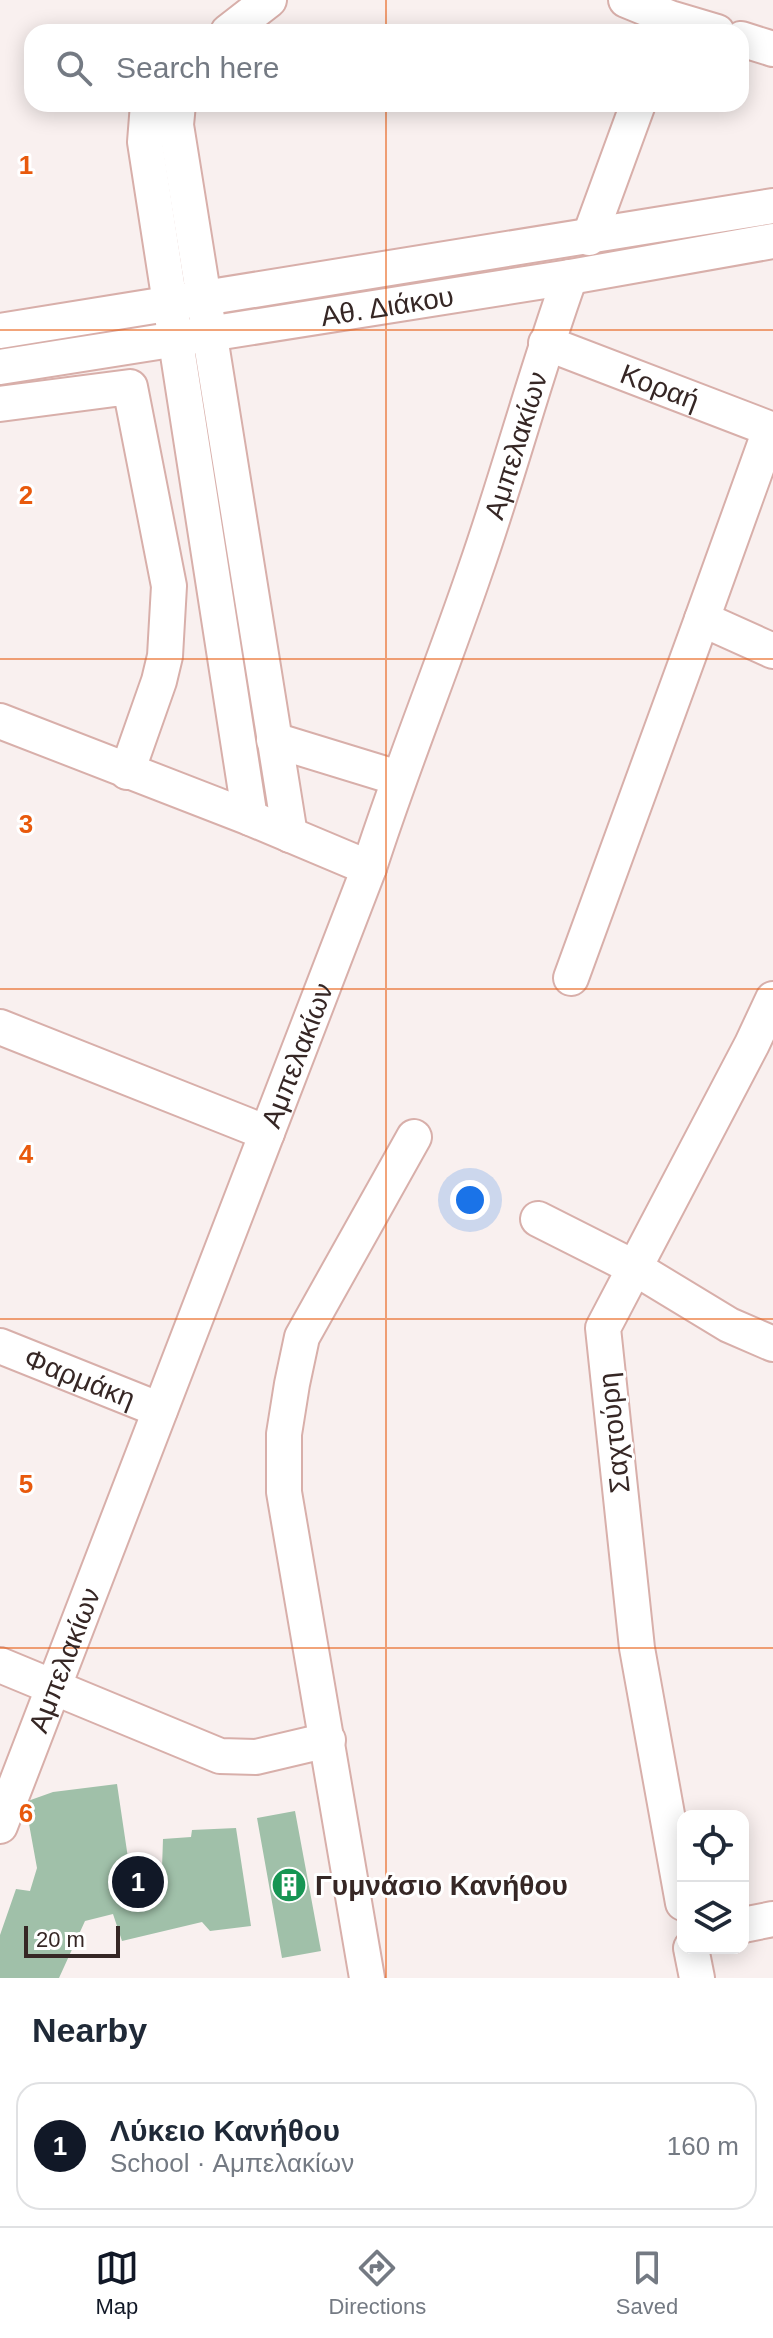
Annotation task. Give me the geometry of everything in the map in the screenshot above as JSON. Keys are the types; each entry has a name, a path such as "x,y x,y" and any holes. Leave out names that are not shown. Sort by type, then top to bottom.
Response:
{"street":[{"path":"238,24 269,0"},
{"path":"626,0 692,24"},
{"path":"749,42 773,49"},
{"path":"147,112 145,142 250,818"},
{"path":"177,112 176,125 290,835"},
{"path":"589,238 635,112"},
{"name":"Αθ. Διάκου","path":"0,331 773,206"},
{"name":"Αθ. Διάκου","path":"0,367 570,277 773,241"},
{"name":"Αμπελακίων","path":"0,1824 369,868 398,778 475,571 546,343 570,277"},
{"name":"Κοραή","path":"546,343 772,430"},
{"path":"0,404 130,387 169,586 165,656 127,772"},
{"path":"571,978 772,430"},
{"path":"702,619 773,651"},
{"path":"0,721 250,818 369,868"},
{"path":"274,740 398,778"},
{"name":"Σαχτούρη","path":"679,1882 637,1648 603,1328 773,999"},
{"path":"0,1027 267,1133"},
{"path":"367,1978 284,1492 284,1434 302,1337 414,1137"},
{"path":"538,1219 635,1268 729,1325 773,1344"},
{"name":"Φαρμάκη","path":"0,1346 160,1410"},
{"path":"0,1665 220,1756 256,1757 328,1740"},
{"path":"749,1924 773,1919"},
{"path":"692,1954 697,1978"}],"building":[{"path":"117,1784 128,1858 116,1861 118,1875 162,1868 163,1839 191,1837 192,1830 236,1828 251,1926 210,1931 202,1922 122,1941 113,1914 85,1921 59,1978 0,1978 0,1935 16,1889 30,1891 37,1868 25,1802 53,1792"},
{"name":"Γυμνάσιο Κανήθου","path":"295,1811 321,1951 282,1958 257,1818"}],"place":[{"name":"Λύκειο Κανήθου","path":"138,1882"},
{"name":"Γυμνάσιο Κανήθου","path":"289,1885"}]}
